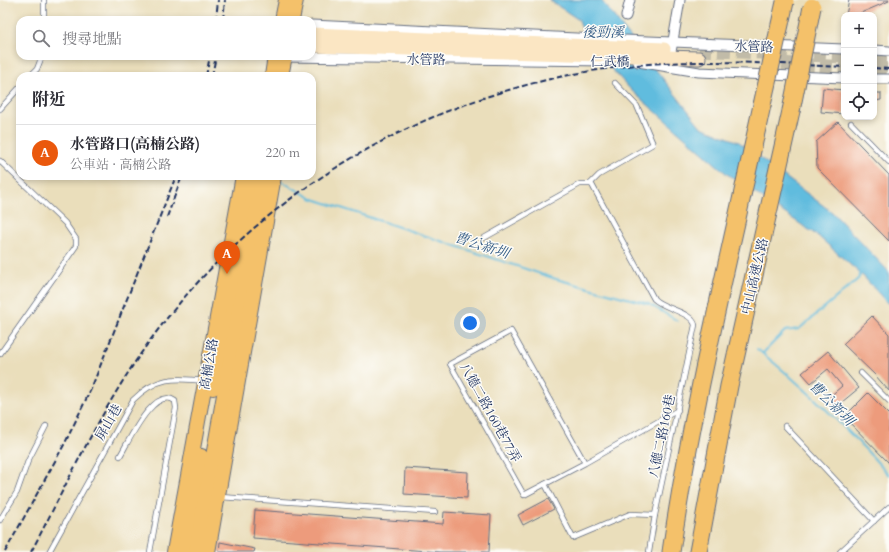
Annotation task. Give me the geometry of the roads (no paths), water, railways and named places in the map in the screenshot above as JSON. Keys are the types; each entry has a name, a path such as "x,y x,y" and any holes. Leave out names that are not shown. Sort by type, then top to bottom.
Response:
{"highway":[{"path":"672,552 679,500 700,385 785,1"},
{"name":"中山高速公路","path":"698,552 729,386 791,111 812,3"}],"main road":[{"path":"273,16 276,0"},
{"path":"283,16 286,0"},
{"path":"293,16 296,0"},
{"path":"303,16 306,0"},
{"path":"266,72 277,60"},
{"path":"274,72 279,60"},
{"path":"281,60 282,72"},
{"path":"283,60 289,72"},
{"name":"高楠公路","path":"208,552 220,384 243,180"},
{"name":"高楠公路","path":"220,384 252,180"},
{"name":"高楠公路","path":"184,552 262,180"},
{"name":"高楠公路","path":"174,552 220,384 273,180"},
{"name":"高楠公路","path":"196,552 212,496"}],"street":[{"path":"626,16 630,0"},
{"path":"671,50 680,0"},
{"path":"316,25 577,50"},
{"name":"水管路","path":"316,34 577,50"},
{"name":"水管路","path":"316,46 577,50"},
{"name":"水管路","path":"641,52 671,50 841,49"},
{"name":"水管路","path":"316,55 577,50"},
{"name":"仁武橋","path":"577,50 641,52"},
{"name":"水管路","path":"671,50 699,54"},
{"path":"877,50 889,51"},
{"path":"641,52 699,72 841,78"},
{"path":"877,79 889,79"}],"lane":[{"path":"44,0 44,16"},
{"path":"34,72 37,69 40,60"},
{"path":"484,238 580,184 591,184 599,175 653,144 637,106 615,83"},
{"path":"0,109 16,91"},
{"path":"851,123 889,162"},
{"path":"0,161 16,176"},
{"path":"0,354 76,246 76,239 65,223 20,180"},
{"name":"八德二路160巷","path":"591,184 654,299 659,304 690,317 694,321 695,325 655,515 650,552"},
{"name":"八德二路160巷77弄","path":"585,463 511,331 450,364 524,495 585,463 678,410"},
{"path":"861,373 889,401"},
{"name":"屏山巷","path":"49,552 133,400 146,388 163,381 180,378 220,384"},
{"path":"120,456 147,411 161,400 170,399 175,401 174,416 150,552"},
{"path":"0,520 17,492 28,461 46,426"},
{"path":"785,426 874,521"},
{"path":"545,484 573,538 630,514 655,515"},
{"path":"212,496 435,512"},
{"path":"840,552 889,507"}],"water":[{"name":"後勁溪","path":"549,0 601,0 701,127 739,142 833,213 889,272 889,305 864,277 818,236 727,174 632,91 586,41 579,20"}],"waterway":[{"name":"曹公新圳","path":"281,181 311,198 556,279 649,304 678,321"},
{"path":"763,353 785,331 799,329 858,279 861,273"},
{"name":"曹公新圳","path":"757,349 826,409 889,475"}],"tunnel":[{"path":"699,50 841,57"},
{"path":"877,58 889,59"},
{"path":"763,62 841,67"},
{"path":"877,69 889,70"}],"railway":[{"path":"216,16 218,0"},
{"path":"223,16 225,0"},
{"path":"207,72 209,60"},
{"path":"213,72 215,60"},
{"path":"31,552 112,398 144,349 189,292 239,241 295,196 355,156 419,123 487,97 556,78 628,66 682,62 736,62 841,67"},
{"path":"877,68 889,69"},
{"path":"5,552 65,443 91,389 174,180"},
{"path":"167,217 181,180"}],"place":[{"name":"水管路口(高楠公路)","path":"227,274"}]}
